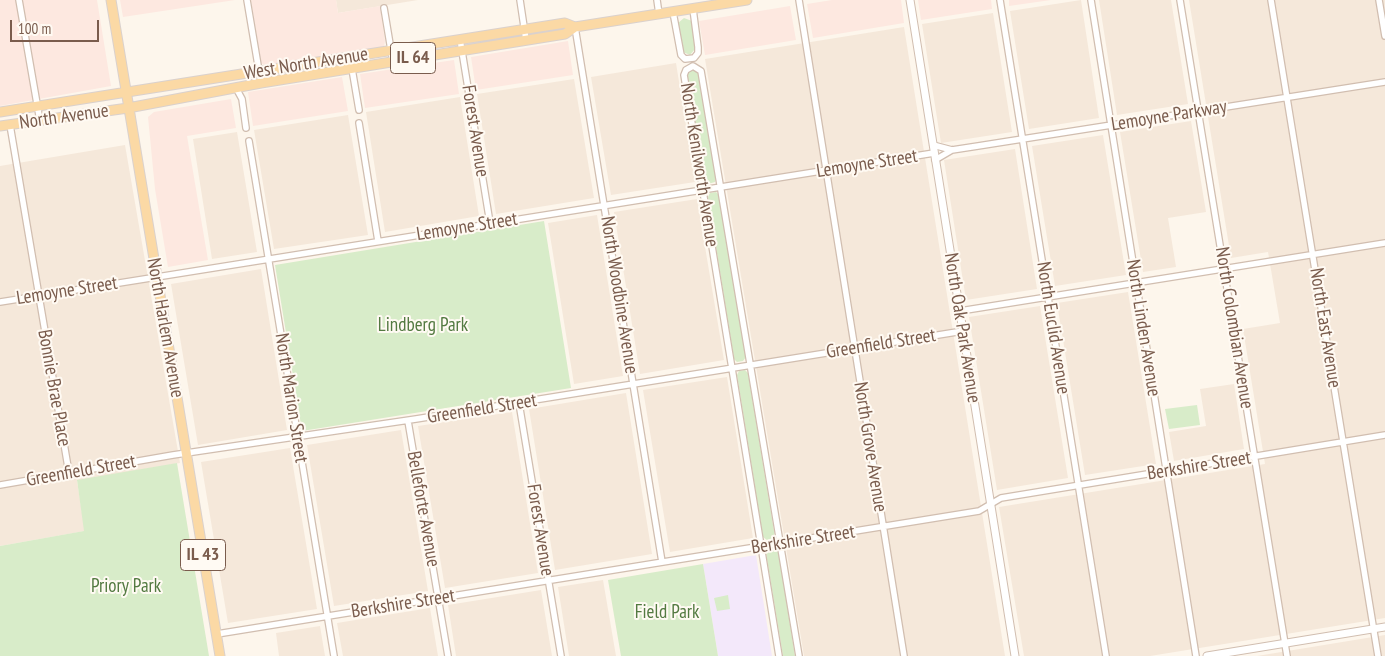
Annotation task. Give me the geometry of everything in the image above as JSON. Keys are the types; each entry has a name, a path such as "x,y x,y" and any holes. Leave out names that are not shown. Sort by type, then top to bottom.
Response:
{"main road":[{"name":"North Harlem Avenue","path":"111,0 220,656"},
{"name":"West North Avenue","path":"128,108 261,83 565,34 575,28 747,0"},
{"name":"West North Avenue","path":"126,93 565,22 575,28"},
{"name":"North Avenue","path":"0,112 126,93"},
{"name":"North Avenue","path":"0,126 128,108"}],"street":[{"path":"19,0 40,121"},
{"path":"247,0 261,83"},
{"path":"520,0 526,40"},
{"path":"657,0 659,14"},
{"name":"North Grove Avenue","path":"798,0 904,656"},
{"name":"North Oak Park Avenue","path":"910,0 1015,656"},
{"name":"North Euclid Avenue","path":"1000,0 1106,656"},
{"name":"North Linden Avenue","path":"1090,0 1196,656"},
{"name":"North Colombian Avenue","path":"1180,0 1287,656"},
{"name":"North East Avenue","path":"1271,0 1378,656"},
{"path":"1379,0 1385,36"},
{"path":"384,8 393,62"},
{"name":"North Kenilworth Avenue","path":"673,12 681,54 685,59 694,58 698,53 698,47 692,9"},
{"name":"North Woodbine Avenue","path":"575,28 662,562"},
{"name":"Forest Avenue","path":"460,39 490,223"},
{"path":"350,57 359,110"},
{"name":"North Kenilworth Avenue","path":"779,656 684,75 689,67 693,66 701,71 799,656"},
{"name":"Lemoyne Parkway","path":"935,157 952,150 1385,82"},
{"path":"241,87 246,128"},
{"path":"359,124 378,241"},
{"name":"Bonnie Brae Place","path":"10,125 69,473"},
{"name":"North Marion Street","path":"249,141 334,656"},
{"name":"Lemoyne Parkway","path":"933,145 952,150"},
{"name":"Lemoyne Street","path":"0,302 826,170 935,157"},
{"path":"960,311 1385,243"},
{"name":"Greenfield Street","path":"0,485 963,332"},
{"name":"Forest Avenue","path":"519,403 561,656"},
{"name":"Belleforte Avenue","path":"408,420 448,656"},
{"name":"Berkshire Street","path":"217,634 979,511 1001,498 1385,435"},
{"path":"1207,656 1385,627"}],"shaded area":[{"path":"0,0 97,0 111,86 0,106"},
{"path":"120,0 235,0 123,17"},
{"path":"251,0 336,0 338,13 380,6 385,41 384,47 266,66 261,63"},
{"path":"336,0 418,0 338,13"},
{"path":"832,0 901,0 904,23 813,38 807,4"},
{"path":"918,0 991,0 992,9 921,20"},
{"path":"1009,0 1051,0 1009,6"},
{"path":"1081,0 1099,118 1029,129 1010,11"},
{"path":"1099,0 1171,0 1188,104 1117,115"},
{"path":"1189,0 1385,0 1385,618 1150,656 1024,656 999,507 1265,464 1243,329 1280,323 1268,252 1231,258"},
{"path":"790,6 796,40 705,55 699,21"},
{"path":"993,13 1012,132 941,143 922,24"},
{"path":"904,27 1005,656 804,656 705,59"},
{"path":"568,41 573,75 476,90 471,57"},
{"path":"454,60 459,94 365,108 360,74"},
{"path":"676,63 695,182 611,195 591,77"},
{"path":"342,77 348,111 253,126 248,92"},
{"path":"574,79 594,198 496,214 477,94"},
{"path":"460,97 479,216 385,232 366,112"},
{"path":"231,99 236,128 187,136 208,260 168,267 155,189 148,117 154,112"},
{"path":"348,115 368,235 274,249 254,130"},
{"path":"1191,121 1206,212 1168,218 1176,267 1143,272 1120,132"},
{"path":"237,132 257,252 212,259 193,139"},
{"path":"1103,135 1126,275 1055,286 1032,146"},
{"path":"125,145 180,463 77,481 85,531 0,546 0,166"},
{"path":"1015,149 1037,289 966,300 944,160"},
{"path":"697,199 724,360 640,374 614,212"},
{"path":"597,215 623,376 574,384 548,223"},
{"path":"261,269 287,430 198,445 171,284"},
{"path":"1128,292 1156,464 1085,475 1057,303"},
{"path":"1040,306 1068,478 997,490 969,317"},
{"path":"727,377 753,538 670,552 643,390"},
{"path":"1234,384 1244,449 1174,461 1169,432 1206,426 1200,389"},
{"path":"626,393 652,554 555,570 529,409"},
{"path":"512,412 538,573 445,588 418,426"},
{"path":"401,430 428,591 334,606 307,445"},
{"path":"290,448 317,609 228,623 201,462"},
{"path":"756,555 772,656 718,656 703,564"},
{"path":"603,580 616,656 569,656 558,587"},
{"path":"541,590 552,656 456,656 448,605"},
{"path":"430,608 438,656 343,656 337,623"},
{"path":"320,626 325,656 279,656 276,633"},
{"path":"1385,635 1385,656 1257,656"}],"green space":[{"path":"684,18 692,21 695,49 690,55 683,52 678,23"},
{"path":"694,68 699,73 716,178 715,182 708,184 704,180 687,74 689,70"},
{"path":"716,192 719,195 746,357 743,361 737,362 734,359 708,197 710,193"},
{"name":"Lindberg Park","path":"544,221 571,388 302,431 275,265"},
{"path":"745,370 748,373 775,537 767,540 763,537 737,375 739,371"},
{"path":"1197,405 1200,425 1169,429 1165,409"},
{"name":"Priory Park","path":"177,463 209,656 0,656 0,546 84,531 77,480"},
{"path":"768,549 778,549 795,656 783,656 766,553"},
{"name":"Field Park","path":"703,564 718,656 621,656 608,580"},
{"path":"728,595 730,609 717,611 714,598"}]}
